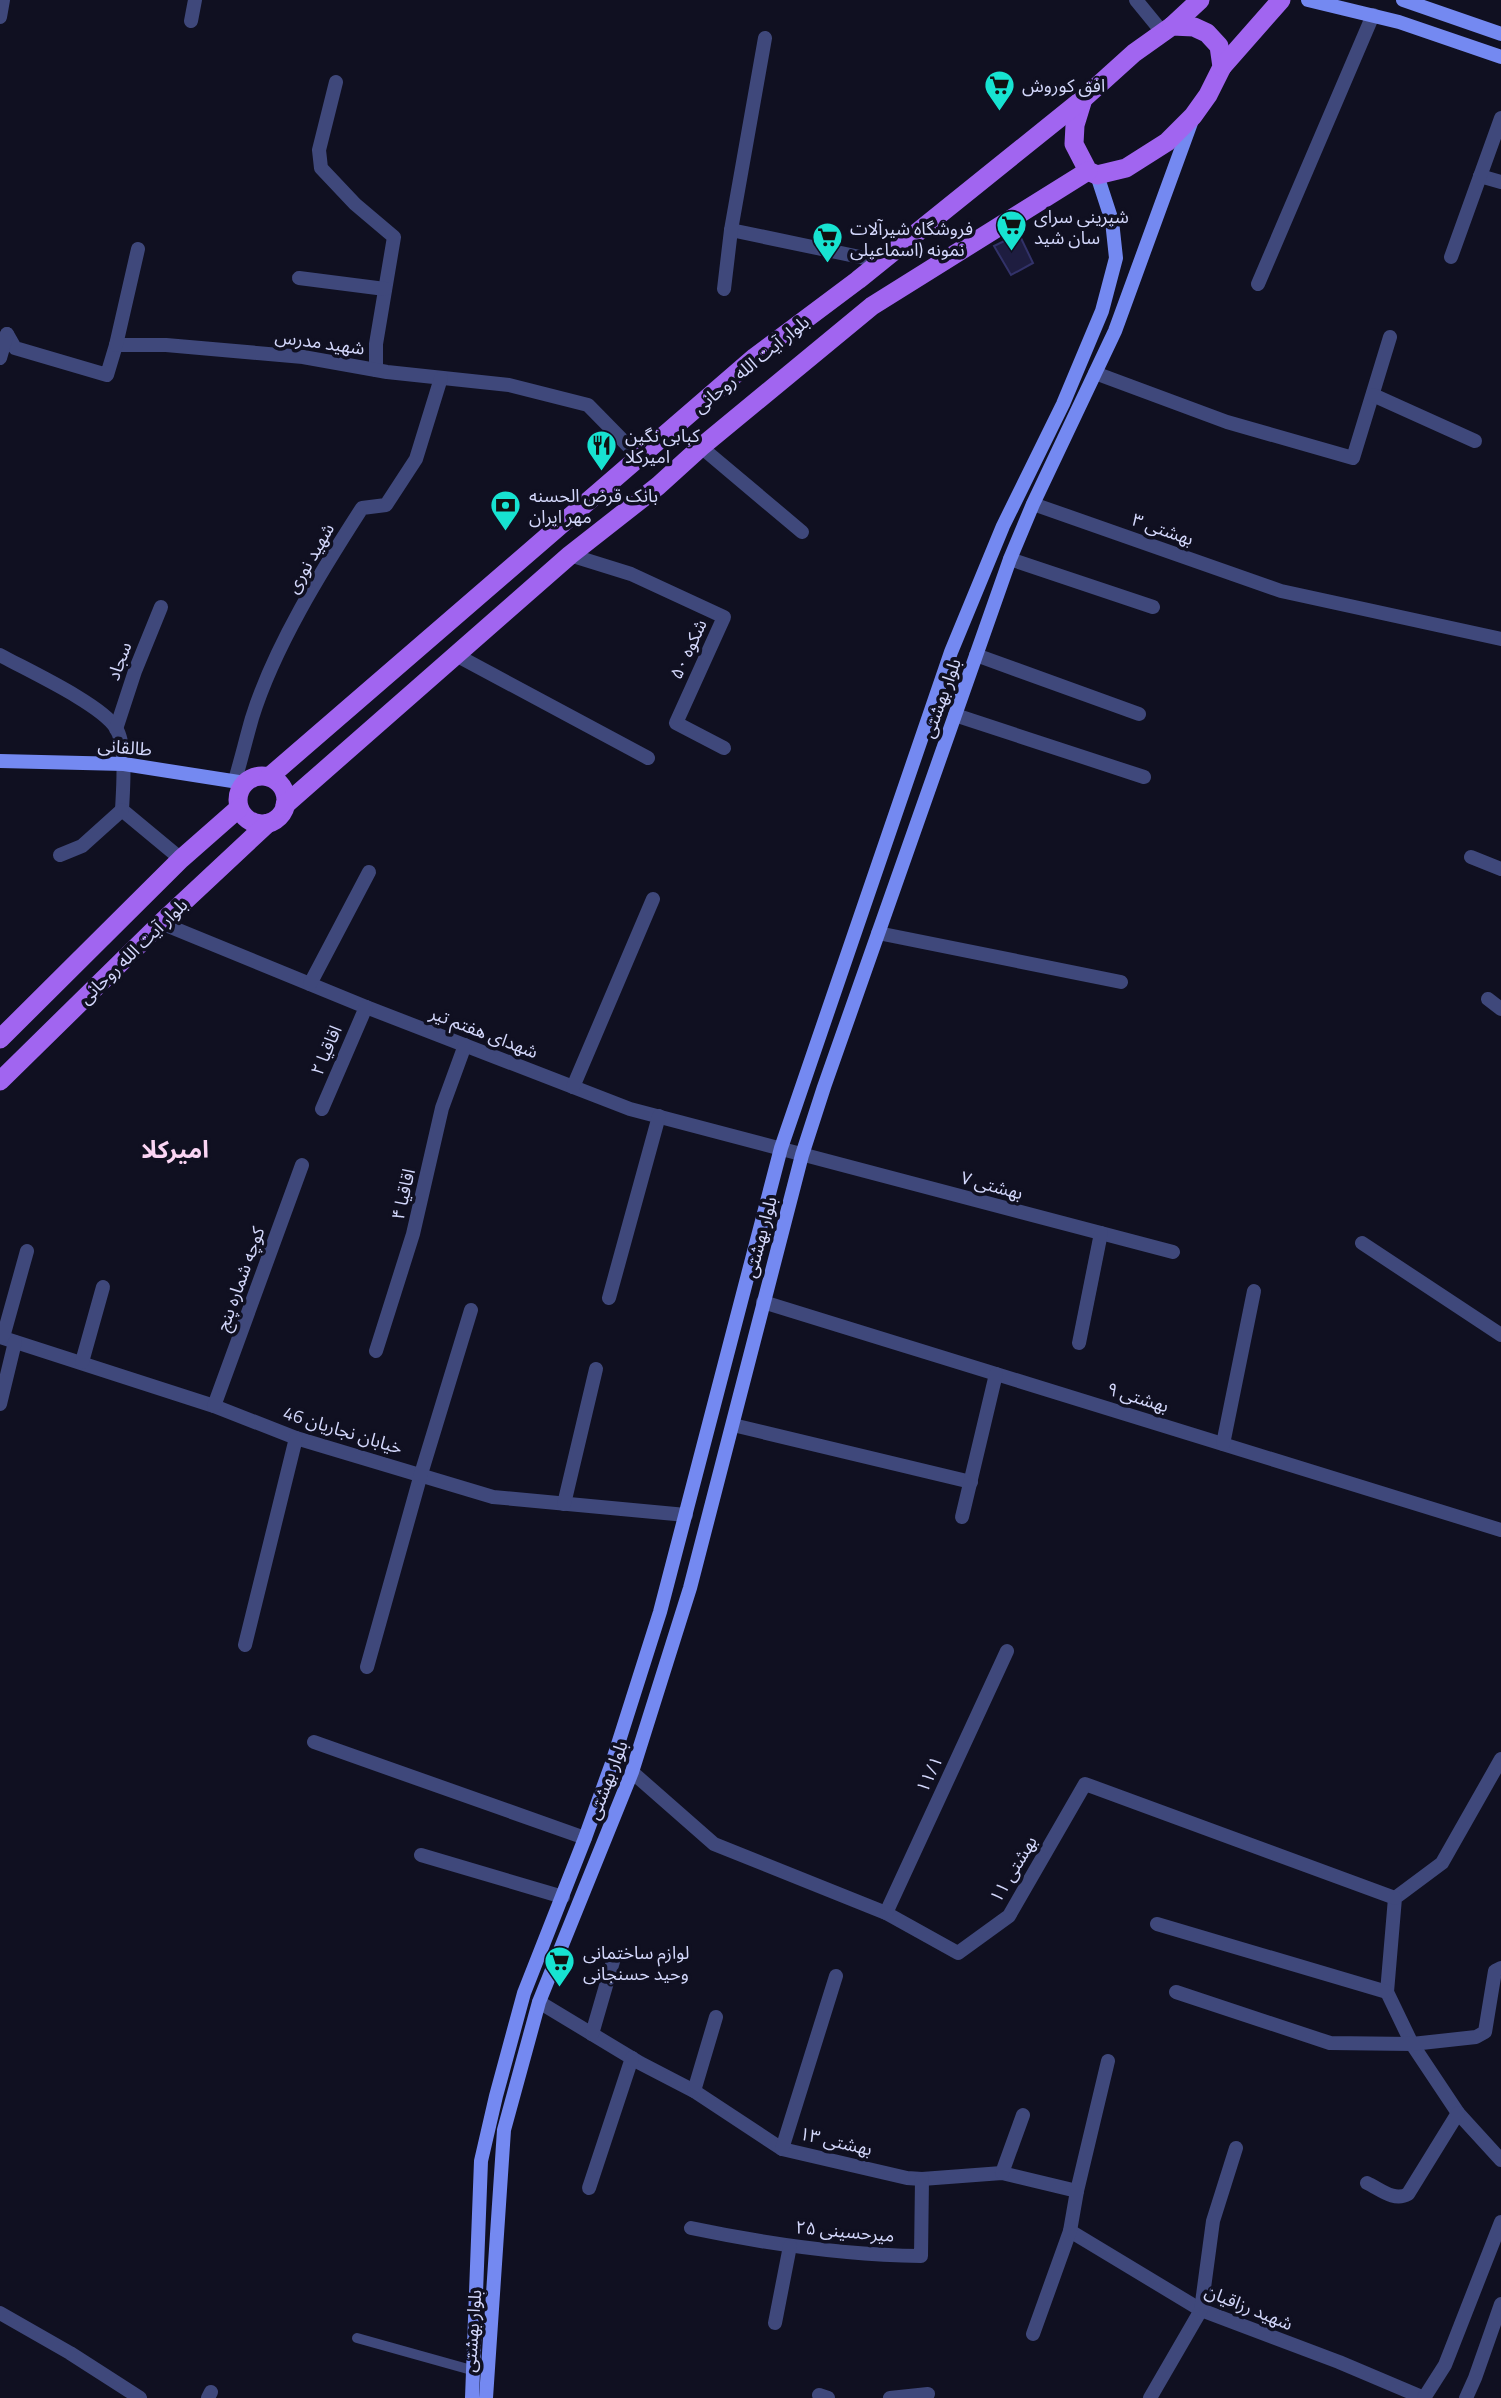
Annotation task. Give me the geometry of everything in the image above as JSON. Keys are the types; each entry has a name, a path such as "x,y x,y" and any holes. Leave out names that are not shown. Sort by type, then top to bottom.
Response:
{"main road":[{"path":"1168,29 1200,0"},
{"path":"1222,67 1281,0"},
{"path":"1308,0 1357,5 1373,15 1501,57"},
{"path":"1403,0 1501,34"},
{"path":"1168,29 1194,27 1208,33 1219,46 1222,67"},
{"name":"بلوار آیت الله روحانی","path":"269,777 755,358 1083,99 1134,52 1168,29"},
{"name":"بلوار آیت الله روحانی","path":"285,805 570,555 658,486 701,447 872,306 1092,173 1126,169 1167,142 1193,116 1208,95 1222,67"},
{"path":"1083,99 1075,125 1074,144 1092,173"},
{"name":"بلوار بهشتی","path":"486,2398 505,2130 539,2002 632,1772 690,1588 802,1155 878,933 1010,559 1033,504 1115,331 1193,116"},
{"name":"بلوار بهشتی","path":"472,2398 481,2161 524,1993 563,1897 612,1763 660,1612 781,1148 951,652 1003,526 1063,404 1102,311 1116,258 1112,221 1092,173"},
{"path":"1043,445 1058,451"},
{"name":"طالقانی","path":"0,761 124,764 239,782"},
{"path":"260,776 269,777 283,788 285,805 276,820 259,824 250,821 239,808 239,782 260,776"},
{"name":"بلوار آیت الله روحانی","path":"0,1039 181,859 239,808"},
{"name":"بلوار آیت الله روحانی","path":"0,1082 161,923 268,823"},
{"path":"887,844 907,850"},
{"path":"685,1514 707,1519"}],"street":[{"path":"0,17 3,0"},
{"path":"191,21 195,0"},
{"path":"1136,0 1168,29"},
{"path":"1258,284 1373,15"},
{"path":"724,289 731,230 765,38"},
{"path":"336,82 319,150 321,168 355,204 394,237 376,344 376,370"},
{"path":"1451,257 1501,118"},
{"path":"1480,176 1501,182"},
{"path":"731,230 879,261"},
{"path":"3,332 15,348 107,375 138,249"},
{"path":"299,278 385,289"},
{"path":"0,358 3,332"},
{"path":"1095,373 1227,422 1353,458 1390,337"},
{"name":"شهید مدرس","path":"116,345 166,345 303,357 376,370 509,385 588,405 639,457"},
{"name":"شهید نوری","path":"239,782 252,717 280,649 362,508 386,505 416,459 442,378"},
{"path":"1373,395 1475,441"},
{"path":"701,447 802,532"},
{"name":"بهشتی ۳","path":"1033,504 1281,591 1501,639"},
{"name":"شکوه ۵۰","path":"570,555 631,575 724,617 676,723 724,748"},
{"path":"1010,559 1153,607"},
{"name":"سجاد","path":"116,729 135,671 161,607"},
{"path":"0,655 90,705 116,729 124,764 122,810 82,846 60,855"},
{"path":"456,655 648,758"},
{"path":"976,655 1139,714"},
{"path":"955,716 1144,777"},
{"path":"122,810 181,859"},
{"path":"1471,857 1501,869"},
{"path":"310,984 369,872"},
{"path":"573,1087 653,899"},
{"name":"شهدای هفتم تیر","path":"161,923 366,1007 630,1109 802,1155"},
{"path":"878,933 1121,982"},
{"path":"1488,999 1501,1009"},
{"name":"اقاقیا ۲","path":"322,1109 366,1007"},
{"name":"اقاقیا ۴","path":"376,1351 413,1234 442,1108 465,1045"},
{"path":"609,1298 659,1116"},
{"name":"بهشتی ۷","path":"802,1155 1173,1252"},
{"name":"کوچه شماره پنج","path":"214,1406 303,1165"},
{"path":"1079,1343 1101,1233"},
{"path":"1362,1244 1501,1335"},
{"path":"0,1404 6,1339 27,1251"},
{"path":"82,1362 103,1287"},
{"path":"1223,1444 1254,1291"},
{"name":"بهشتی ۹","path":"763,1302 1501,1530"},
{"path":"368,1667 421,1474 471,1310"},
{"name":"خیابان نجاریان 46","path":"6,1339 214,1406 296,1438 493,1497 685,1514"},
{"path":"565,1504 596,1369"},
{"path":"962,1517 996,1374"},
{"path":"733,1425 971,1482"},
{"path":"245,1645 296,1438"},
{"name":"۱۱/۱","path":"886,1913 1007,1651"},
{"path":"314,1742 585,1838"},
{"path":"1501,1759 1442,1863 1395,1898 1387,1992 1412,2044 1458,2113 1501,2160"},
{"name":"بهشتی ۱۱","path":"632,1772 714,1844 886,1913 958,1953 1009,1916 1086,1784 1395,1898"},
{"path":"421,1856 563,1897"},
{"path":"1157,1924 1387,1992"},
{"path":"592,2034 614,1958"},
{"path":"1176,1992 1330,2043 1412,2044 1476,2037 1485,2032 1494,1970 1501,1968"},
{"path":"782,2149 836,1976"},
{"name":"بهشتی ۱۳","path":"539,2002 632,2058 694,2091 782,2149 922,2179 1002,2173 1077,2191"},
{"path":"694,2091 716,2017"},
{"path":"589,2188 632,2058"},
{"path":"1033,2334 1070,2231 1108,2061"},
{"path":"1367,2183 1395,2197 1408,2194 1458,2113"},
{"path":"1002,2173 1023,2115"},
{"path":"1150,2398 1201,2310 1213,2221 1236,2148"},
{"name":"میرحسینی ۲۵","path":"691,2228 767,2244 880,2255 921,2256 922,2179"},
{"path":"1424,2398 1445,2365 1501,2222"},
{"name":"شهید رزاقیان","path":"1070,2231 1201,2310 1339,2362 1424,2398"},
{"path":"775,2323 790,2246"},
{"path":"1466,2398 1501,2304"},
{"path":"0,2314 70,2353 140,2398"},
{"path":"890,2398 928,2394"}],"lane":[{"path":"357,2338 475,2371"}],"building":[{"path":"1019,234 1033,263 1011,275 994,246"}],"place":[{"name":"افق کوروش","path":"999,112"},
{"name":"شیرینی سرای سان شید","path":"1011,253"},
{"name":"فروشگاه شیرآلات نمونه (اسماعیلی","path":"827,265"},
{"name":"کبابی نگین امیرکلا","path":"602,472"},
{"name":"بانک قرض الحسنه مهر ایران","path":"506,532"},
{"name":"لوازم ساختمانی وحید حسنجانی","path":"560,1989"}],"district":[{"name":"امیرکلا","path":"175,1149"}]}
